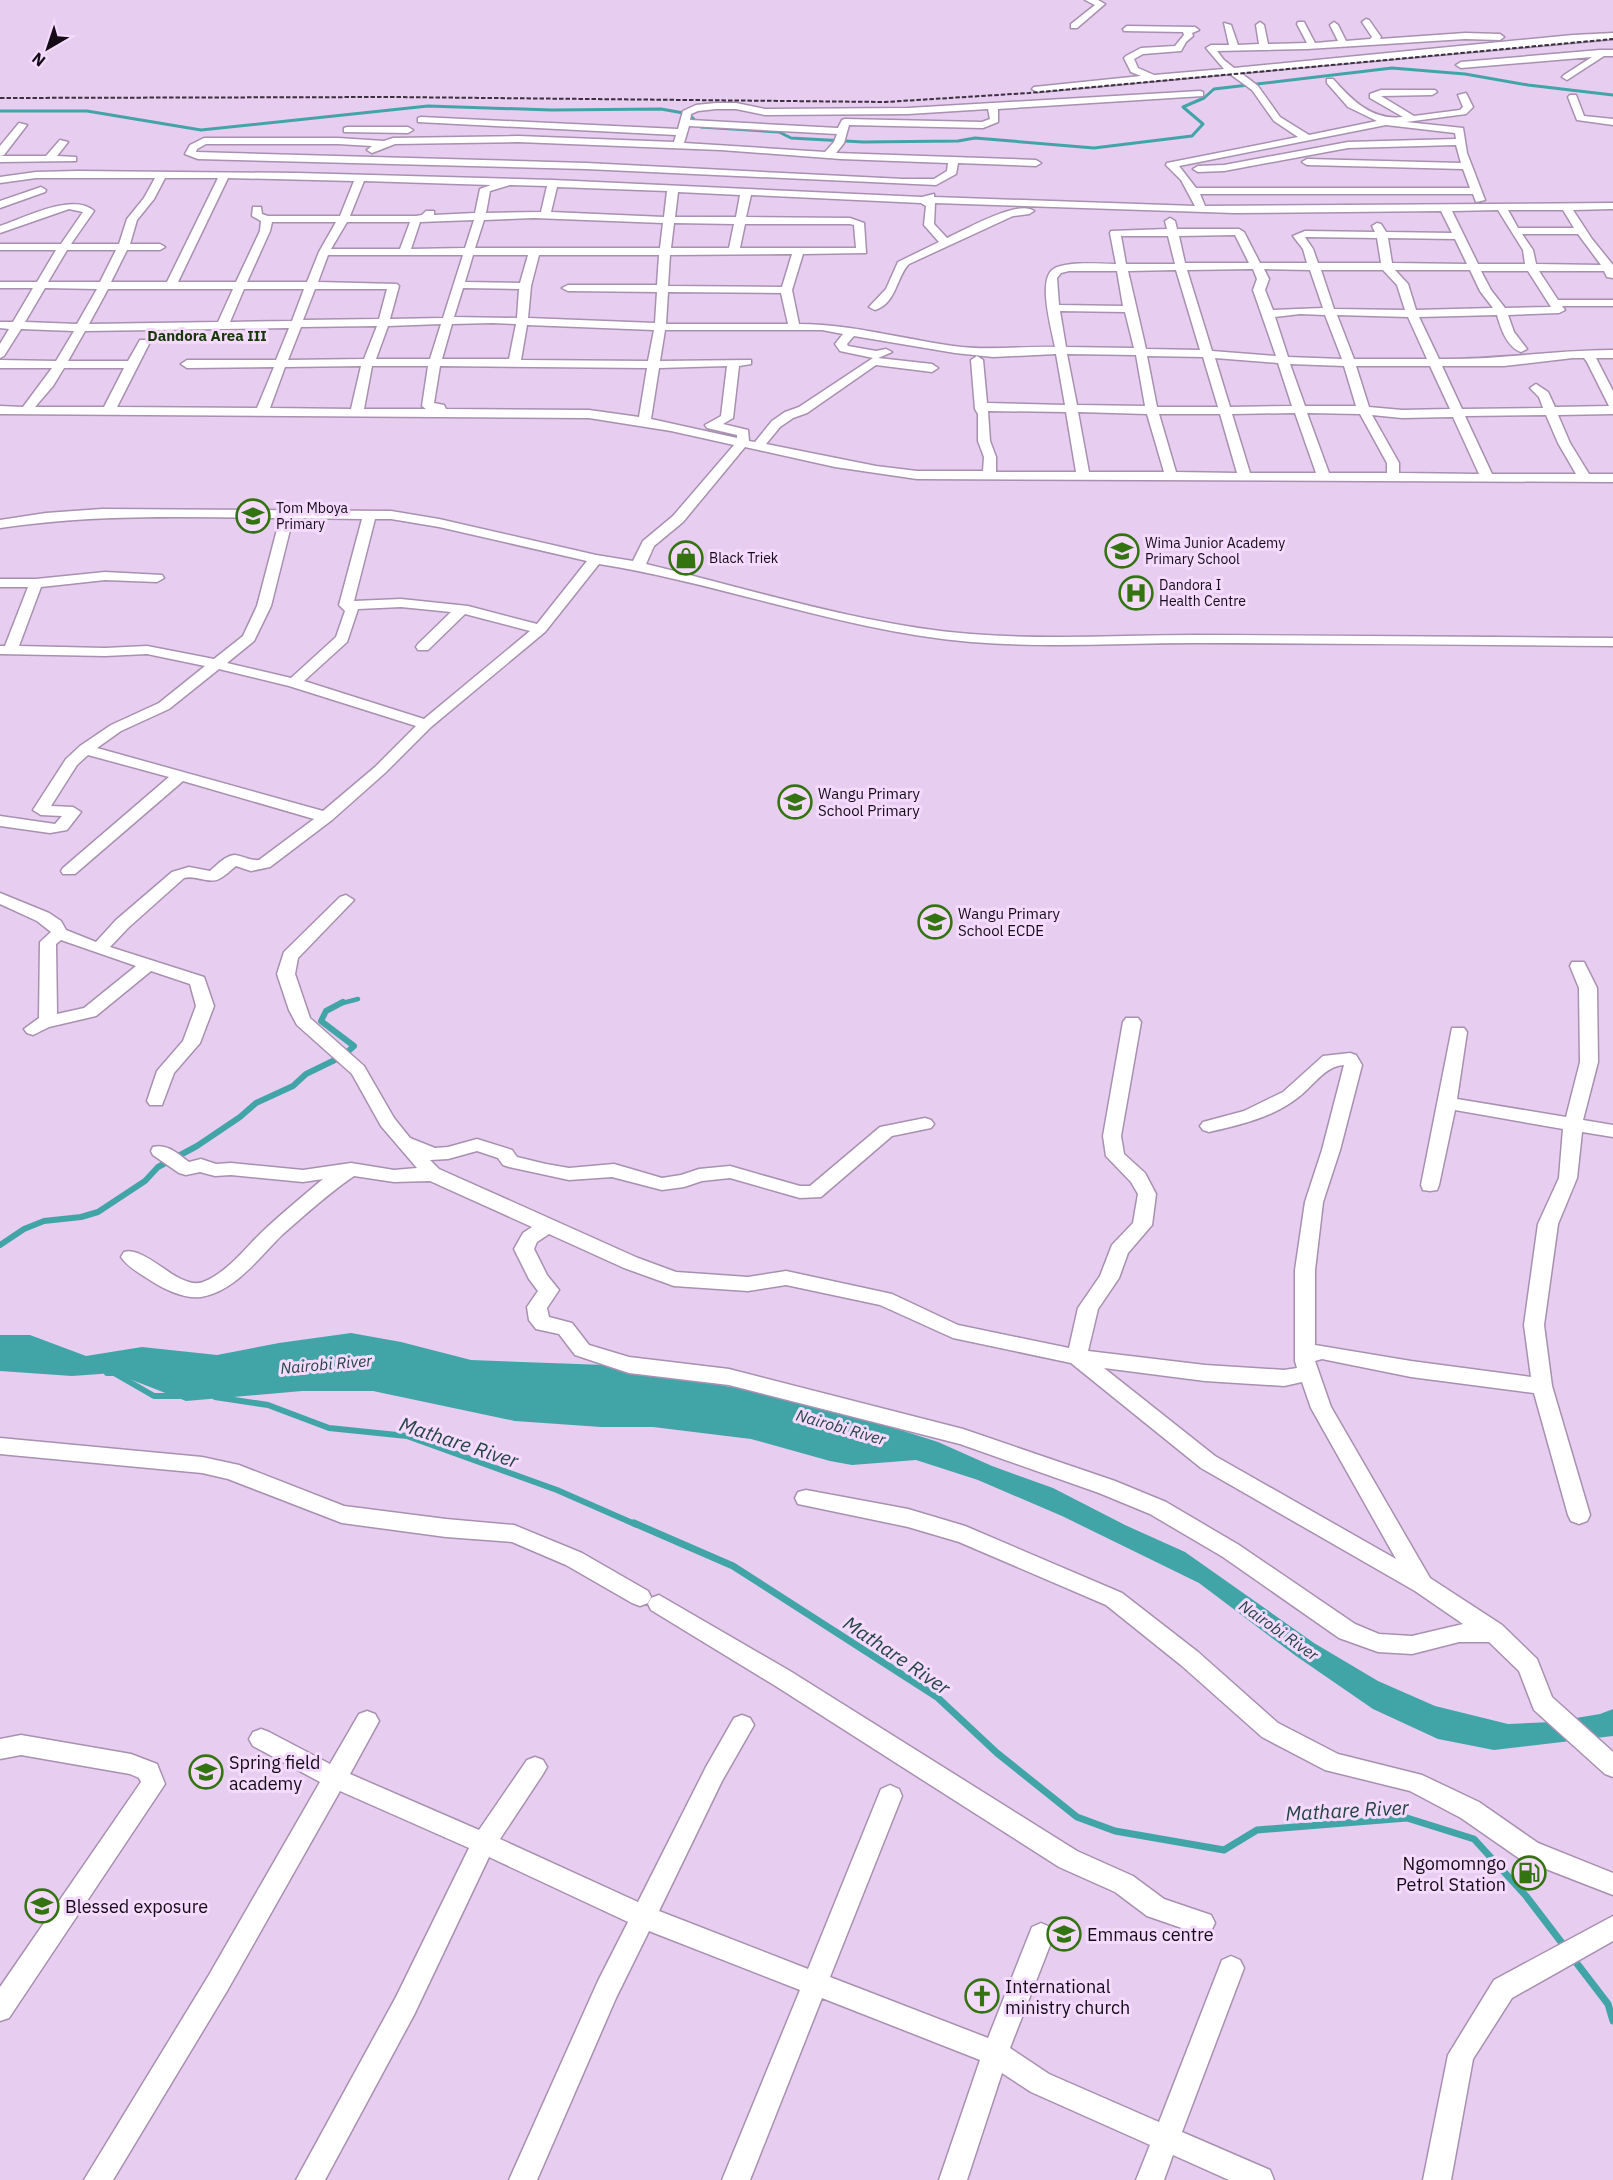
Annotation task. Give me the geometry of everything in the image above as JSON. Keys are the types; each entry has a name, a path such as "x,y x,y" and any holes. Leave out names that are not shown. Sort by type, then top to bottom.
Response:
{"street":[{"path":"1074,26 1101,4 1089,0"},
{"path":"1366,22 1377,37 1373,41"},
{"path":"1301,24 1312,45"},
{"path":"1227,25 1233,47"},
{"path":"1260,25 1264,46"},
{"path":"1334,25 1343,43"},
{"path":"1127,29 1190,30 1189,36 1182,41 1178,49 1141,51 1129,58 1134,70 1154,79"},
{"path":"1307,138 1277,119 1250,85 1221,62 1211,48 1373,41 1400,35 1583,38"},
{"path":"1037,89 1613,36"},
{"path":"1461,65 1613,52"},
{"path":"1567,77 1593,62 1600,53"},
{"path":"1330,81 1351,105 1388,122 1400,126 1458,129 1467,166 1483,207"},
{"path":"1413,119 1373,96 1382,93 1432,92"},
{"path":"324,177 383,144 393,141 519,133 844,121 1200,94"},
{"path":"1271,161 1274,164 1267,166 1224,168 1179,169 1171,165 1332,135 1388,122 1464,112 1468,107 1463,95"},
{"path":"1573,97 1580,118 1613,122"},
{"path":"678,145 684,128 686,112 704,106 736,106 765,112 844,121 983,125 995,120 993,108"},
{"path":"421,120 519,133"},
{"path":"828,155 839,143 844,121"},
{"path":"0,153 22,125"},
{"path":"346,130 519,133 828,155 1036,163"},
{"path":"1332,135 1348,146"},
{"path":"383,144 338,141 204,141 193,147 190,154 586,166 936,182 952,172 952,160"},
{"path":"1271,161 1348,146 1460,141"},
{"path":"49,159 63,142"},
{"path":"0,159 72,159 36,175"},
{"path":"1271,161 1467,166"},
{"path":"574,184 582,180 586,166"},
{"path":"1179,169 1184,181 1194,191 1201,208"},
{"path":"27,410 36,394 45,389 59,366 124,248 133,223 132,219 148,199 162,174"},
{"path":"0,180 36,175 162,174 553,183 674,190"},
{"path":"170,286 225,175"},
{"path":"262,412 324,252 360,178"},
{"path":"438,415 440,408 428,406 432,372 480,216 485,189 504,185 507,182"},
{"path":"924,200 937,191 939,184 936,182"},
{"path":"545,216 553,183"},
{"path":"0,204 41,190"},
{"path":"604,218 607,190 746,192 1066,206 1166,208 1613,206"},
{"path":"644,422 660,327 665,251 674,190"},
{"path":"1194,191 1477,191"},
{"path":"734,252 746,192"},
{"path":"1319,192 1325,208"},
{"path":"324,252 861,252 859,224 830,215 827,206 862,197"},
{"path":"924,200 931,205 929,225 945,242"},
{"path":"0,230 69,206 78,206 89,211 63,248 0,354"},
{"path":"875,307 895,283 897,268 911,258 1011,213 1033,210 1054,211 1066,206"},
{"path":"1270,314 1300,311 1412,314 1559,310 1531,267 1528,250 1514,231 1502,207"},
{"path":"1566,207 1611,271"},
{"path":"1166,208 1174,231 1181,268 1245,477"},
{"path":"1368,208 1382,234 1387,268 1402,284 1412,314 1487,477"},
{"path":"1445,208 1486,291 1501,311 1508,333 1521,349"},
{"path":"257,209 255,214 257,216 267,219 601,216 604,218 669,220 854,221"},
{"path":"1292,209 1298,221 1300,234 1298,238 1305,243 1315,268 1359,389 1364,411 1393,463 1393,476"},
{"path":"404,253 424,217"},
{"path":"222,326 265,231 267,219"},
{"path":"1514,231 1583,231"},
{"path":"1171,476 1152,411 1114,233 1239,232 1263,279 1259,290 1270,314 1274,334 1298,409 1324,476"},
{"path":"1300,234 1457,236"},
{"path":"0,247 160,247"},
{"path":"514,363 522,323 525,286 534,252"},
{"path":"794,327 786,290 798,252"},
{"path":"1083,475 1053,308 1051,278 1057,272 1069,268 1257,266 1531,267 1611,271"},
{"path":"0,285 393,286 383,324 367,362 357,411"},
{"path":"459,285 525,286"},
{"path":"568,288 786,290"},
{"path":"1555,303 1613,303"},
{"path":"1053,308 1129,309"},
{"path":"0,325 79,328 448,321 660,327 794,327 852,331 974,352 1039,350 1207,353 1283,360 1435,362 1504,362 1573,354 1613,354"},
{"path":"852,331 841,344 844,349 856,353 884,354 902,340"},
{"path":"110,410 144,342"},
{"path":"1588,355 1599,370 1604,387 1613,404"},
{"path":"977,360 981,407 984,414 984,441 990,458 989,475"},
{"path":"757,447 776,424 811,405 874,361 932,368"},
{"path":"187,364 436,362 653,365 747,362"},
{"path":"0,364 131,365"},
{"path":"638,566 648,544 678,519 742,443 744,432 711,425 727,418 733,364"},
{"path":"1536,388 1544,394 1564,443 1584,477"},
{"path":"981,407 1152,411 1298,409 1402,414 1551,413 1560,410 1613,410"},
{"path":"0,410 357,411 438,415 589,414 644,422 890,473 1613,478"},
{"path":"0,524 46,517 102,513 391,515 439,523 596,559 638,566 852,619 906,630 972,638 1079,641 1207,639 1613,642"},
{"path":"0,821 19,822 53,830 60,828 73,812 41,810 71,762 85,749 116,728 164,706 212,665 249,638 264,606 288,513"},
{"path":"346,605 370,514"},
{"path":"100,948 122,924 178,875 189,872 213,876 234,860 251,866 264,864 326,817 380,770 426,724 540,629 596,559"},
{"path":"0,583 36,583 105,576 157,578"},
{"path":"36,583 5,650 147,650 182,656 294,683 426,724"},
{"path":"346,605 401,603 461,610 540,629"},
{"path":"294,683 342,639 352,610 346,605"},
{"path":"423,647 461,610"},
{"path":"85,749 326,817"},
{"path":"69,871 181,775"},
{"path":"0,898 43,917 55,925 60,933 78,942 198,981 205,1006 191,1043 166,1071 156,1101"},
{"path":"346,900 290,956 286,974 291,982 294,1003 303,1020 319,1038 357,1068 399,1139 415,1152 432,1174"},
{"path":"60,933 48,942 40,1025 90,1012 148,965"},
{"path":"1578,966 1588,988 1590,1031 1588,1062 1574,1125 1568,1178 1548,1224 1537,1290 1534,1325 1542,1386 1579,1515"},
{"path":"1077,1357 1088,1308 1109,1278 1119,1250 1142,1225 1147,1194 1138,1178 1115,1156 1113,1136 1132,1022"},
{"path":"1430,1185 1447,1103 1458,1032"},
{"path":"1209,1125 1250,1116 1289,1096 1329,1060 1350,1059 1353,1065 1331,1150 1314,1202 1305,1270 1305,1352 1321,1408 1423,1585"},
{"path":"1447,1103 1613,1131"},
{"path":"399,1139 433,1154 448,1153 477,1145 505,1154 510,1161 516,1163 568,1174 614,1170 624,1175 662,1184 684,1182 699,1175 729,1172 800,1192 814,1192 886,1131 925,1124"},
{"path":"167,1157 186,1169 201,1166 215,1170 231,1169 303,1176 351,1169 394,1176 432,1174 546,1226 674,1279 748,1284 786,1278 885,1299 953,1331 1077,1357 1205,1373 1284,1378 1310,1373"},
{"path":"132,1257 146,1269 183,1289 201,1290 232,1272 278,1228 351,1169"},
{"path":"546,1226 530,1238 524,1249 538,1279 549,1290 536,1312 543,1324 565,1328 582,1350 629,1365 729,1377 963,1437 1107,1487 1158,1508 1231,1551 1347,1631 1378,1643 1412,1645 1459,1633 1494,1632"},
{"path":"1305,1352 1322,1352 1411,1369 1542,1386"},
{"path":"1077,1357 1208,1462 1423,1585 1494,1632 1529,1666 1542,1702 1608,1763"},
{"path":"0,1446 202,1465 231,1471 342,1514 446,1528 514,1534 574,1559 782,1677 1068,1859 1124,1884 1156,1908 1202,1923"},
{"path":"806,1498 908,1518 965,1534 1114,1599 1190,1659 1270,1730 1332,1763 1414,1782 1470,1810 1528,1851 1613,1884"},
{"path":"98,2180 218,1983 367,1721"},
{"path":"523,2180 578,2051 714,1774 742,1725"},
{"path":"261,1739 334,1778 484,1843 643,1917 995,2053 1040,2083 1260,2180"},
{"path":"0,1749 21,1745 131,1764 149,1771 153,1784 0,2009"},
{"path":"310,2180 405,2006 484,1843 535,1767"},
{"path":"736,2180 890,1796"},
{"path":"1437,2180 1461,2055 1503,1989 1613,1928"},
{"path":"953,2180 995,2053 1041,1935"},
{"path":"1150,2180 1232,1968"}],"water":[{"name":"Nairobi River","path":"351,1333 401,1342 471,1360 605,1365 771,1394 831,1408 938,1442 992,1466 1053,1488 1125,1525 1185,1552 1314,1643 1378,1681 1435,1706 1508,1724 1552,1722 1600,1714 1613,1709 1613,1736 1494,1750 1438,1739 1373,1709 1296,1656 1199,1583 1062,1516 978,1480 916,1460 852,1465 751,1439 653,1427 601,1427 515,1421 373,1391 302,1391 186,1401 114,1373 72,1376 0,1371 0,1335 30,1335 86,1356 142,1347 217,1355"}],"waterway":[{"path":"0,111 87,111 201,130 428,106 551,110 661,109 689,114 701,127 779,132 791,138 863,142 958,141 975,138 1094,148 1192,136 1203,124 1183,107 1204,98 1214,89 1392,68 1465,74 1528,85 1613,95"},
{"path":"339,1004 358,999"},
{"path":"339,1004 343,1002"},
{"path":"0,1245 24,1229 44,1221 81,1217 98,1212 145,1181 158,1167 197,1146 240,1117 256,1103 293,1086 306,1074 343,1056 354,1046 321,1021 326,1011 339,1004"},
{"name":"Mathare River","path":"107,1373 114,1373 154,1396 179,1396"},
{"name":"Mathare River","path":"215,1397 268,1405 329,1428 407,1436 557,1490 637,1525"},
{"name":"Mathare River","path":"634,1523 733,1566 937,1697 997,1753 1077,1817 1115,1831 1224,1850 1257,1830 1407,1818 1474,1839 1526,1896 1565,1947"},
{"name":"Mathare River","path":"1572,1957 1608,2004 1613,2021"}],"railway":[{"path":"0,98 392,97 885,102 1029,93 1613,39"}],"place":[{"name":"Tom Mboya Primary","path":"253,516"},
{"name":"Wima Junior Academy Primary School","path":"1122,551"},
{"name":"Black Triek","path":"686,558"},
{"name":"Dandora I Health Centre","path":"1136,593"},
{"name":"Wangu Primary School Primary","path":"795,802"},
{"name":"Wangu Primary School ECDE","path":"935,922"},
{"name":"Spring field academy","path":"206,1772"},
{"name":"Ngomomngo Petrol Station","path":"1529,1873"},
{"name":"Blessed exposure","path":"42,1906"},
{"name":"Emmaus centre","path":"1064,1934"},
{"name":"International ministry church","path":"982,1996"}],"district":[{"name":"Dandora Area III","path":"207,335"}]}
